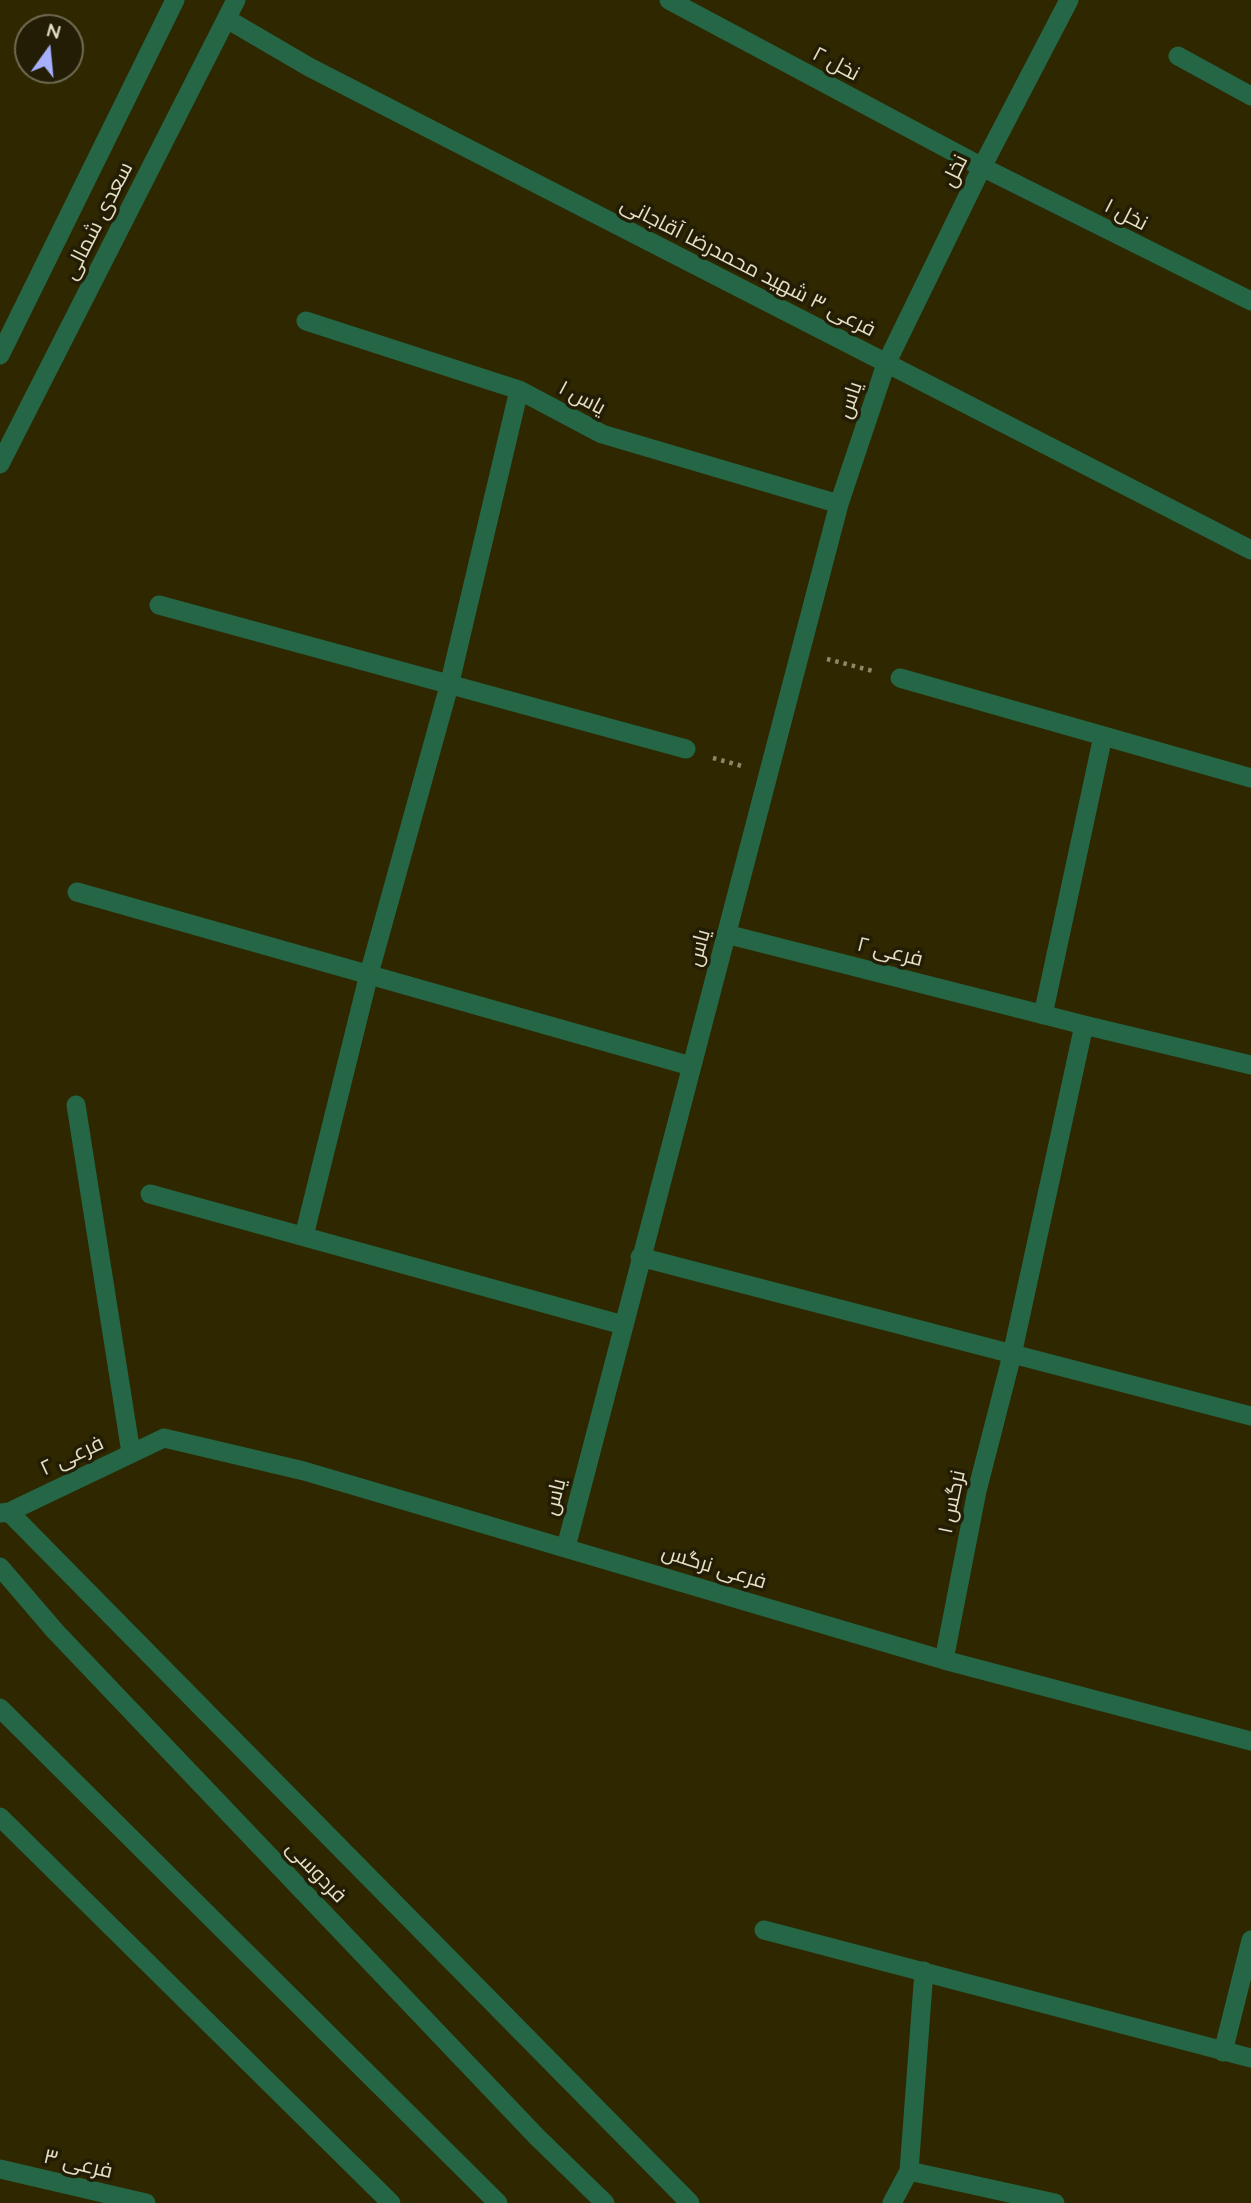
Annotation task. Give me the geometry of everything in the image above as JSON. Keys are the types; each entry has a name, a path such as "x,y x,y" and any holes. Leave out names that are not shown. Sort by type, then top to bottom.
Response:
{"street":[{"name":"سعدی شمالی","path":"0,355 175,0"},
{"name":"سعدی شمالی","path":"0,464 236,0"},
{"name":"نخل ۲","path":"669,0 982,167"},
{"name":"نخل","path":"886,364 982,167 1069,0"},
{"name":"فرعی ۳ شهید محمدرضا آقاجانی","path":"227,19 309,67 1251,550"},
{"path":"1178,56 1251,96"},
{"name":"نخل ۱","path":"982,167 1251,301"},
{"name":"یاس ۱","path":"306,321 519,390 602,434 839,504"},
{"name":"یاس","path":"566,1547 839,504 886,364"},
{"path":"304,1237 369,974 449,686 519,390"},
{"path":"159,606 686,749"},
{"path":"900,678 1251,778"},
{"path":"1043,1015 1103,736"},
{"path":"77,892 691,1066"},
{"name":"فرعی ۲","path":"726,934 1251,1065"},
{"name":"نرگس ۱","path":"944,1660 977,1491 1012,1355 1084,1025"},
{"path":"76,1105 131,1453"},
{"path":"149,1194 623,1325"},
{"path":"640,1257 1251,1416"},
{"name":"فرعی ۲","path":"4,1513 164,1438"},
{"name":"فرعی نرگس","path":"164,1438 304,1471 944,1660 1251,1741"},
{"path":"4,1513 691,2203"},
{"name":"فردوسی","path":"0,1567 64,1641 537,2137 605,2203"},
{"path":"0,1708 498,2203"},
{"path":"3,1826 391,2203"},
{"path":"764,1930 1251,2058"},
{"path":"1223,2052 1251,1940"},
{"path":"892,2203 909,2171 924,1971"},
{"name":"فرعی ۳","path":"0,2169 146,2203"},
{"path":"909,2171 1055,2203"}],"path":[{"path":"800,652 900,678"},
{"path":"686,749 768,774"}]}
